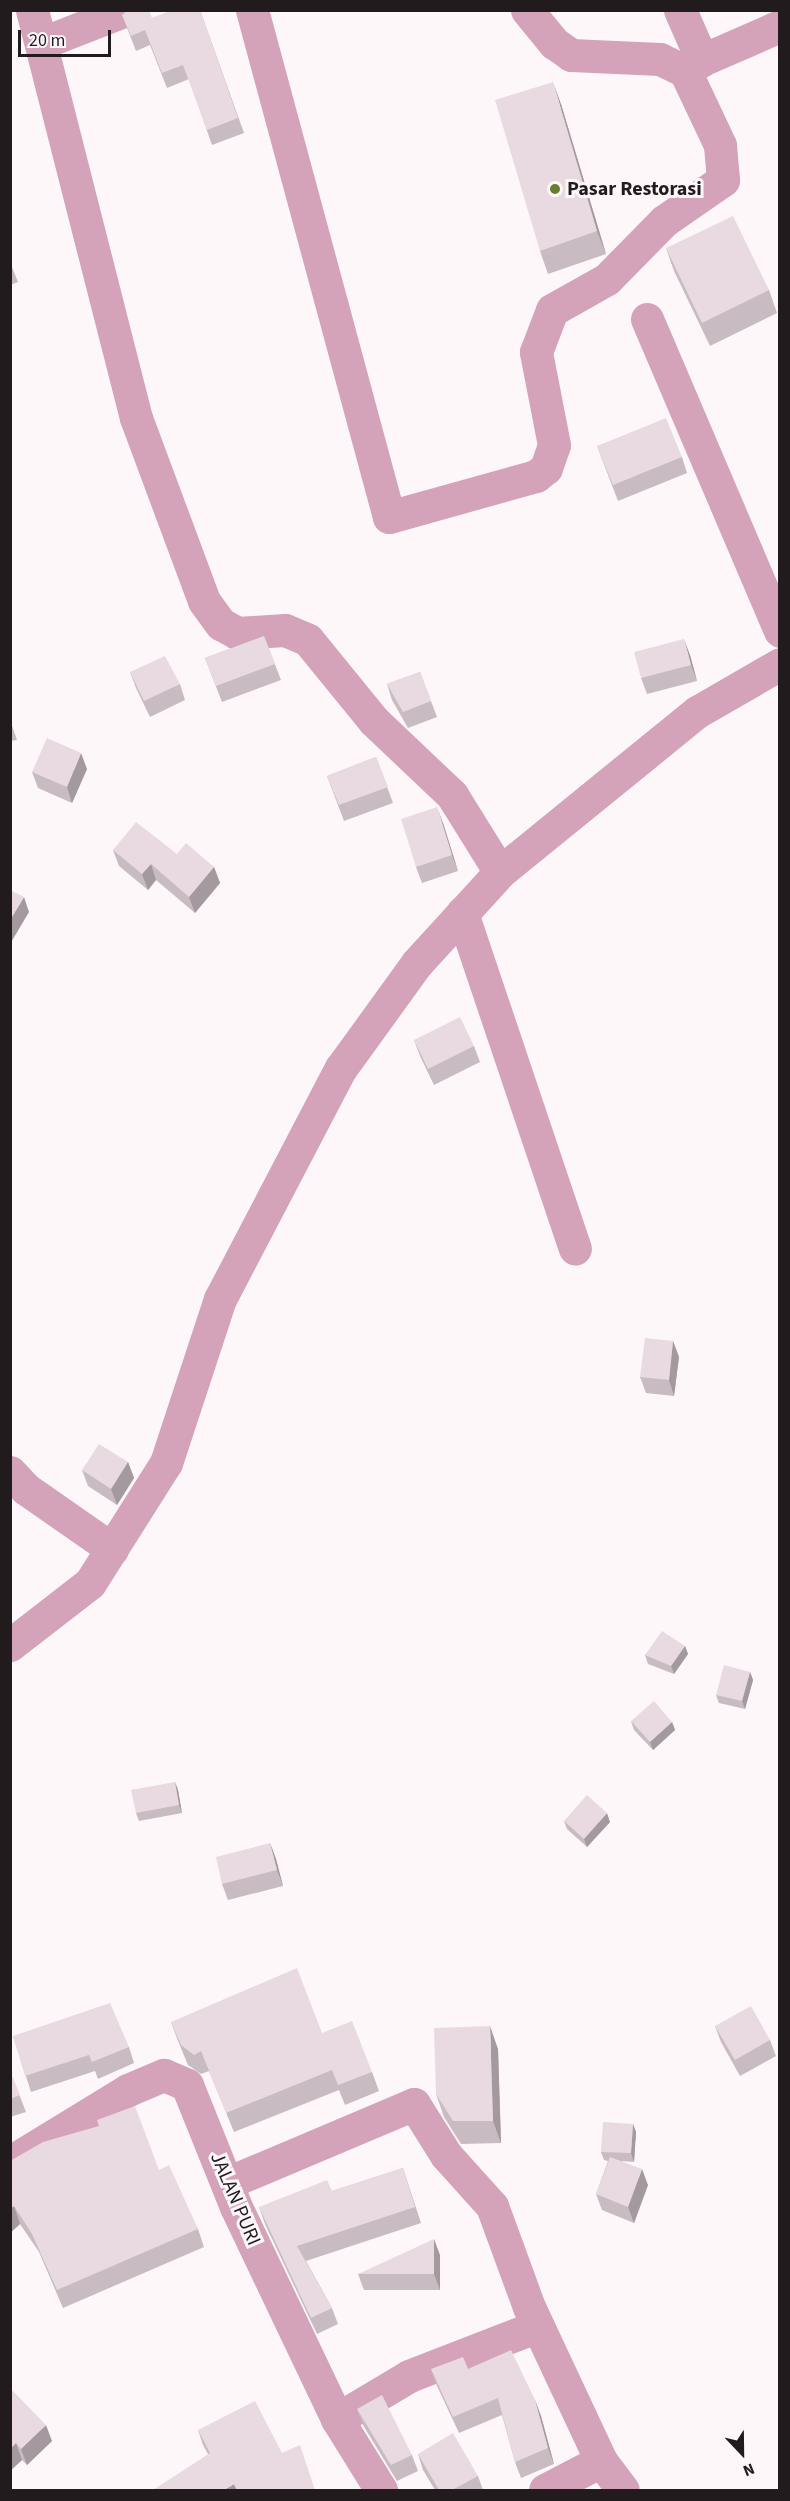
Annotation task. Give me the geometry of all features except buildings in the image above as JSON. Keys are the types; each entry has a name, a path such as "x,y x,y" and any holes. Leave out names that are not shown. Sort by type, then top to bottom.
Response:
{"street":[{"path":"32,10 136,418 204,601 221,624 237,633 285,630 308,640 374,721 452,795 500,872"},
{"path":"42,43 126,10"},
{"path":"252,10 389,517 536,476 546,468 554,446 536,352 552,310 607,279 664,221 723,180 720,146 693,65 680,10"},
{"path":"527,10 554,44 571,55 660,59 693,65 780,26"},
{"path":"647,319 780,631"},
{"path":"10,1645 90,1583 166,1463 220,1299 313,1117 417,963 500,872 697,712 780,664"},
{"path":"462,913 575,1248"},
{"path":"10,1472 26,1490 112,1549"},
{"name":"JALAN PURI","path":"10,2162 62,2126 164,2075 187,2085 197,2101 227,2183 337,2419 381,2490"},
{"path":"227,2183 414,2104 446,2155 492,2206 538,2326 601,2461 623,2490"},
{"path":"337,2419 409,2376 538,2326"},
{"path":"545,2490 601,2461"}],"place":[{"name":"Pasar Restorasi","path":"555,189"}]}
